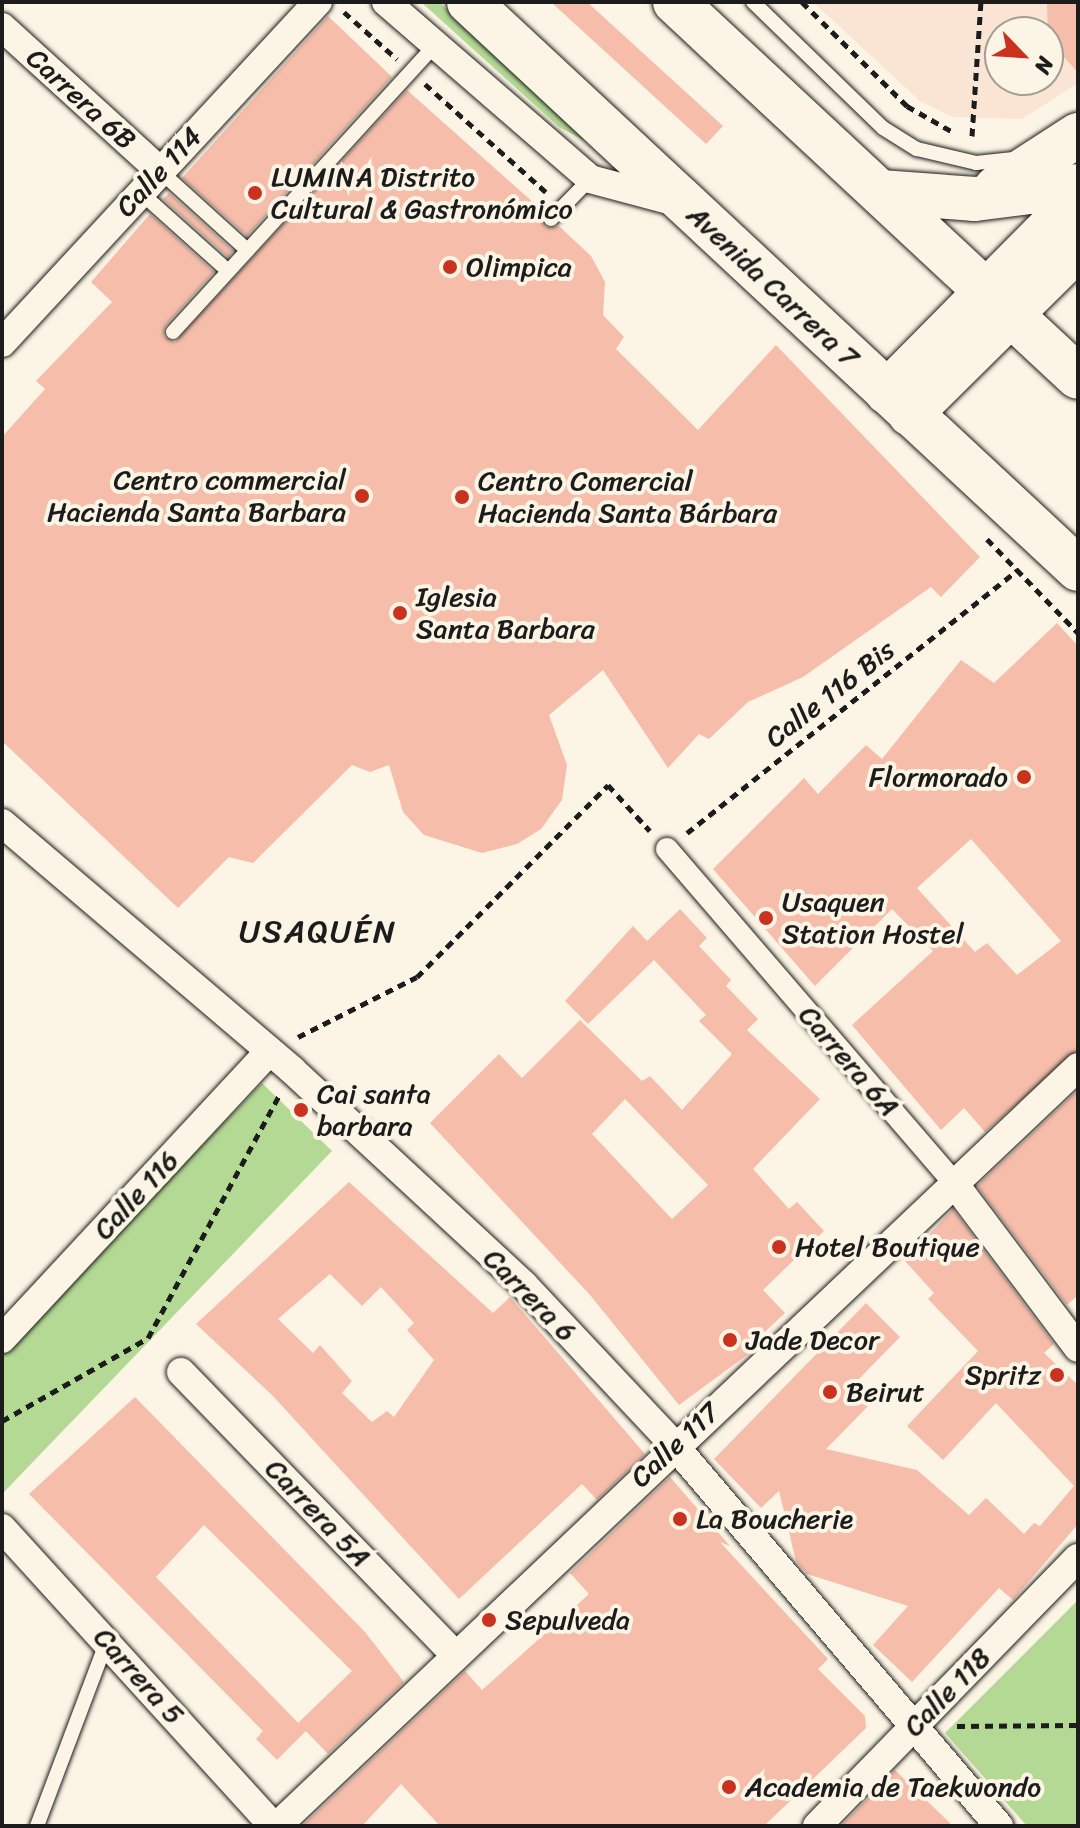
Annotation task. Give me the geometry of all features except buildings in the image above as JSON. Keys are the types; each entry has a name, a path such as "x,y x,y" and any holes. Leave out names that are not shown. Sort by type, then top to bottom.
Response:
{"main road":[{"name":"Avenida Carrera 7","path":"469,2 1078,569"},
{"path":"675,2 1078,377"},
{"path":"880,192 975,199 1069,159"},
{"path":"898,403 999,302 1078,199"},
{"path":"999,302 1078,248"},
{"path":"999,302 1078,269"}],"street":[{"name":"Calle 114","path":"2,343 318,2"},
{"path":"386,2 590,179 686,205"},
{"name":"Carrera 6B","path":"2,27 160,171"},
{"name":"Carrera 6","path":"2,823 292,1070 524,1285 674,1445 999,1826"},
{"name":"Carrera 6A","path":"667,849 954,1183 1078,1348"},
{"name":"Calle 116","path":"2,1339 270,1051"},
{"name":"Calle 117","path":"275,1826 674,1445 1078,1067"},
{"name":"Carrera 5A","path":"181,1372 455,1655"},
{"name":"Carrera 5","path":"2,1528 275,1826"},
{"name":"Calle 118","path":"817,1826 1078,1558"}],"lane":[{"path":"753,2 883,128 917,149 976,163 1069,159"},
{"path":"173,332 435,45"},
{"path":"160,171 247,250"},
{"path":"551,219 590,179"},
{"path":"140,192 228,271"},
{"path":"37,1826 108,1641"}],"path":[{"path":"802,2 907,106 932,124 976,137 981,2"},
{"name":"Calle 116 Bis","path":"667,849 1018,570"},
{"path":"270,1051 417,977 608,785 667,849"},
{"path":"2,1421 148,1338 292,1070"},
{"path":"957,1726 1078,1725"}],"shaded area":[{"path":"813,2 1078,2 1078,83 1064,92 1064,16 984,16 984,96 1058,96 1022,119 953,117 920,101"}],"green space":[{"path":"421,2 439,2 602,150 559,127"},
{"path":"262,1083 332,1151 4,1492 2,1353"},
{"path":"1078,1600 1078,1826 1027,1826 945,1733"}],"place":[{"name":"LUMINA Distrito Cultural & Gastronómico","path":"255,193"},
{"name":"Olimpica","path":"450,267"},
{"name":"Centro commercial Hacienda Santa Barbara","path":"362,496"},
{"name":"Centro Comercial Hacienda Santa Bárbara","path":"462,497"},
{"name":"Iglesia Santa Barbara","path":"400,613"},
{"name":"Flormorado","path":"1024,777"},
{"name":"Usaquen Station Hostel","path":"766,918"},
{"name":"Cai santa barbara","path":"301,1110"},
{"name":"Hotel Boutique","path":"779,1247"},
{"name":"Jade Decor","path":"730,1340"},
{"name":"Spritz","path":"1057,1375"},
{"name":"Beirut","path":"830,1392"},
{"name":"La Boucherie","path":"680,1519"},
{"name":"Sepulveda","path":"489,1620"},
{"name":"Academia de Taekwondo","path":"729,1787"}],"district":[{"name":"USAQUÉN","path":"318,932"}]}
